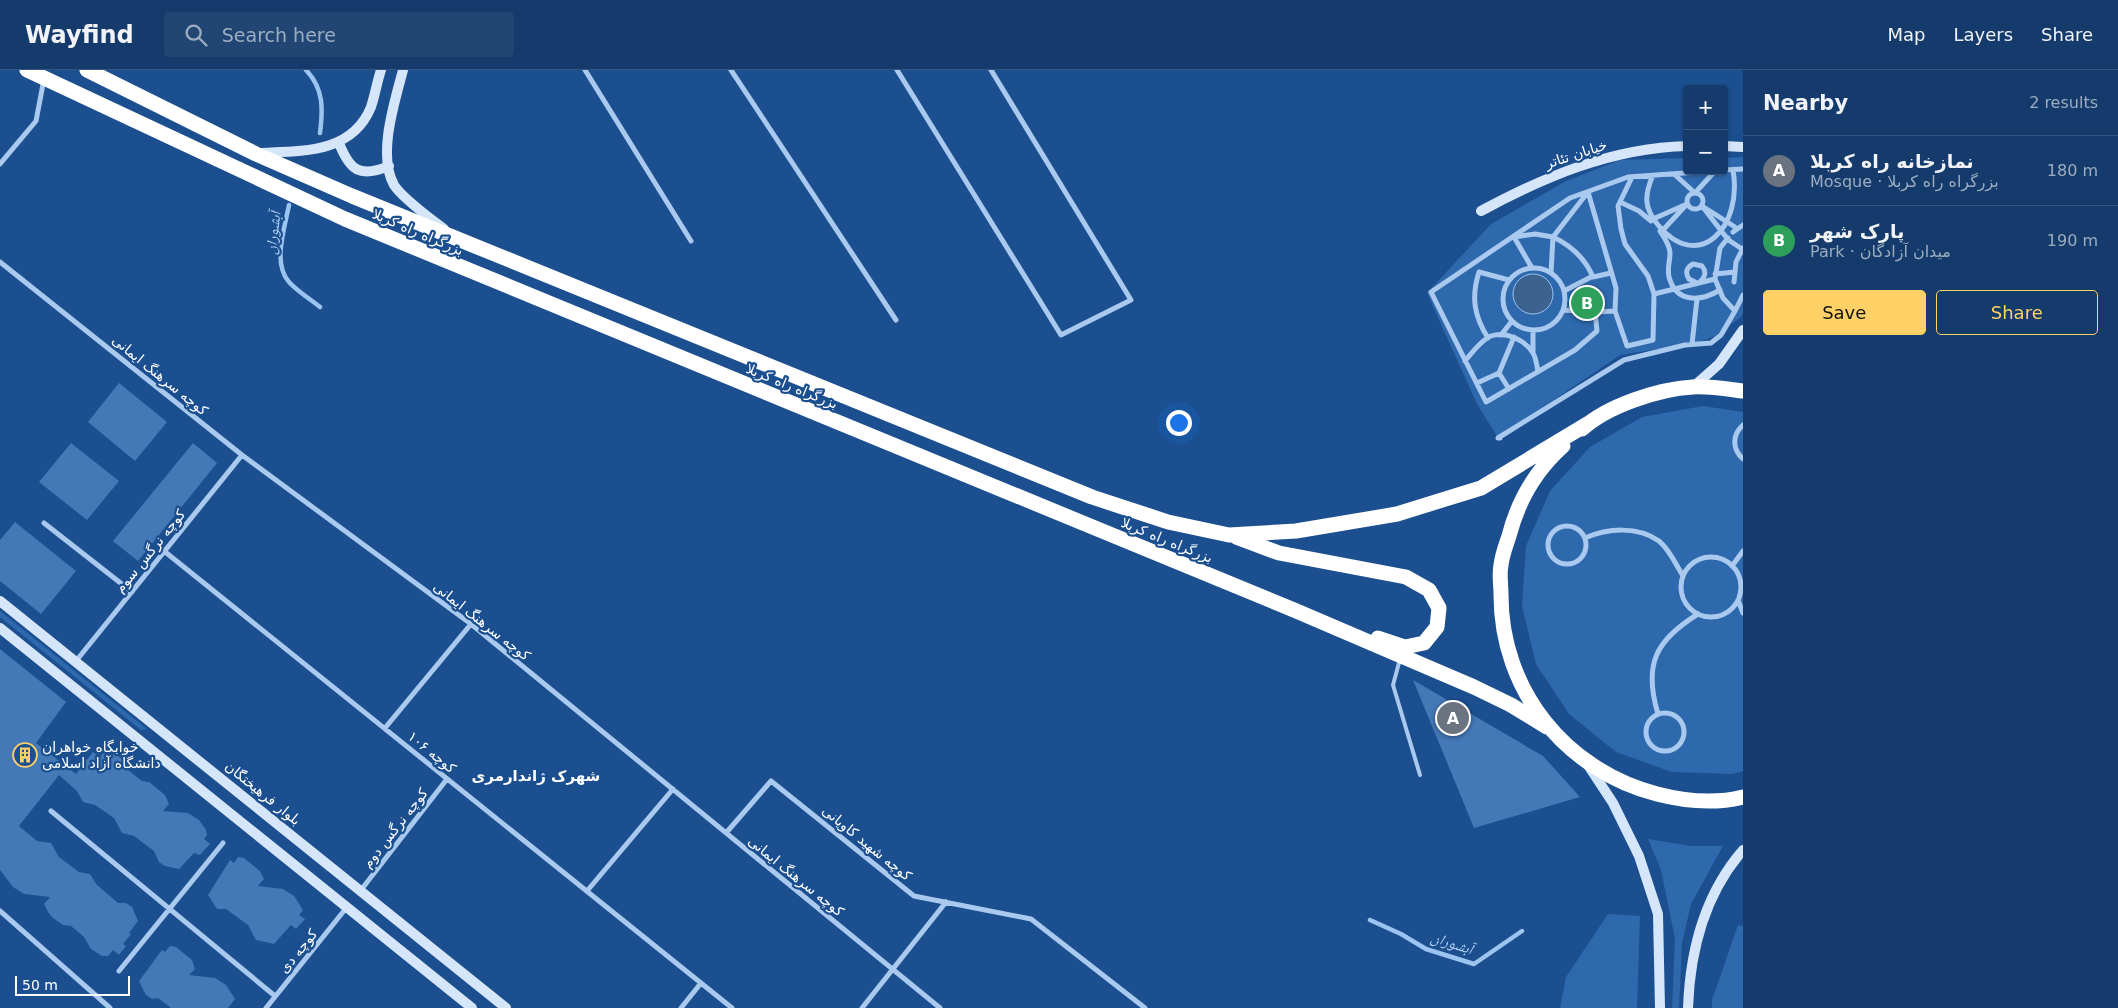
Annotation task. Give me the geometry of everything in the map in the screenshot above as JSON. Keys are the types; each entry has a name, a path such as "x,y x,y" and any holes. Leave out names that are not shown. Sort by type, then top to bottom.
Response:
{"highway":[{"name":"بزرگراه راه کربلا","path":"27,70 345,219 1294,610 1511,705 1548,727"},
{"name":"بزرگراه راه کربلا","path":"87,70 256,154 352,196 1092,497 1168,522 1229,534 1296,531 1397,514 1481,488 1588,423"},
{"path":"1743,391 1693,387 1638,398 1588,423 1546,461 1516,510 1500,565 1501,623 1511,660 1517,678 1548,727 1588,764 1632,788 1681,800 1731,800 1743,798"},
{"path":"1229,534 1278,553 1406,577 1429,590 1439,608 1437,627 1424,643 1405,647 1294,610"}],"main road":[{"path":"256,154 326,148 339,143 352,134 363,122 371,107 381,70"},
{"path":"403,70 389,129 388,166 394,185 424,214 459,240"},
{"path":"339,143 346,162 358,171 373,173 388,166"},
{"name":"خیابان تئاتر","path":"1482,211 1530,185 1593,160 1655,147 1683,146"},
{"path":"1728,146 1743,146"},
{"path":"1693,387 1719,364 1743,330"},
{"name":"بلوار فرهیختگان","path":"0,601 506,1008"},
{"path":"0,628 472,1008"},
{"path":"1588,764 1613,804 1638,856 1658,914 1660,1008"},
{"path":"1688,1008 1689,979 1700,922 1716,887 1743,850"}],"street":[{"path":"585,70 691,241"},
{"path":"731,70 896,320"},
{"path":"897,70 1061,335 1131,300 991,70"},
{"path":"0,164 36,121 44,78"},
{"path":"1728,170 1743,169"},
{"path":"1734,170 1741,186"},
{"path":"1595,312 1597,330 1575,350 1486,402 1431,292 1570,198 1632,177 1683,173"},
{"path":"1674,174 1702,198 1702,206 1726,238 1743,249 1735,272 1734,282"},
{"path":"1654,175 1648,189 1647,202 1649,214 1672,239 1686,244 1702,245 1714,243 1726,238 1743,225"},
{"path":"1663,230 1688,204 1689,196 1695,193 1711,175"},
{"path":"1588,192 1616,288 1615,311 1627,346 1654,340 1654,294 1648,276 1625,244 1621,229 1620,202 1632,177"},
{"path":"1551,273 1553,237 1588,192"},
{"path":"1620,202 1639,211 1649,219 1666,240 1670,253 1668,262 1669,276 1675,289 1680,294 1697,299 1710,296 1720,290"},
{"path":"1653,218 1688,204"},
{"path":"1688,204 1693,209 1702,206"},
{"path":"1702,206 1735,227"},
{"path":"1735,311 1723,298 1715,276 1720,248 1740,219"},
{"path":"1514,237 1535,234 1553,237 1581,256 1593,276"},
{"path":"1514,237 1532,268"},
{"name":"کوچه سرهنگ ایمانی","path":"0,262 242,455 471,624 940,1008"},
{"path":"1468,267 1509,280"},
{"path":"1532,268 1546,270 1551,273 1562,283 1566,303 1557,321 1549,327 1533,330 1518,326 1504,310 1502,299 1509,280 1517,273 1532,268"},
{"path":"1479,272 1474,289 1476,314 1488,338"},
{"path":"1654,294 1735,272"},
{"path":"1564,291 1593,276 1611,273"},
{"path":"1500,438 1498,438 1624,360 1692,344 1711,343 1721,335 1743,295"},
{"path":"1692,344 1697,299"},
{"path":"1563,310 1615,311"},
{"path":"1501,335 1512,321"},
{"path":"1533,330 1533,353 1538,372"},
{"path":"1465,361 1488,338 1501,335 1514,337 1525,344 1533,353"},
{"path":"1477,383 1499,373 1514,337"},
{"path":"1499,373 1509,389"},
{"path":"1743,425 1735,435 1734,442 1736,449 1743,459"},
{"name":"کوچه نرگس سوم","path":"76,661 242,455"},
{"path":"44,523 132,592"},
{"path":"1571,526 1577,529 1585,538 1585,551 1578,561 1565,564 1559,562 1550,554 1548,548 1550,536 1558,528 1571,526"},
{"path":"1585,538 1601,532 1618,530 1648,536 1660,542 1671,556 1682,576"},
{"name":"کوچه ۱۰۶","path":"164,551 732,1008"},
{"path":"1732,566 1743,551"},
{"path":"1717,557 1732,566 1739,577 1741,588 1738,600 1726,613 1717,616 1698,614 1684,602 1681,593 1682,576 1689,566 1697,560 1717,557"},
{"path":"1738,600 1743,612"},
{"path":"1658,714 1651,672 1654,658 1660,647 1674,630 1698,614"},
{"path":"385,728 471,624"},
{"path":"1671,713 1681,721 1684,734 1683,740 1674,749 1661,751 1655,749 1647,740 1645,734 1648,721 1658,714 1671,713"},
{"name":"کوچه نرگس دوم","path":"361,890 447,778"},
{"name":"کوچه شهید کاویانی","path":"726,833 771,780 914,896 1031,919 1146,1008"},
{"path":"587,891 673,789"},
{"path":"51,811 276,996"},
{"path":"119,971 222,843"},
{"path":"862,1008 946,902"},
{"name":"کوچه دی","path":"266,1008 347,907"},
{"path":"0,911 110,1008"},
{"path":"681,1008 701,983"}],"lane":[{"path":"1400,657 1393,685 1420,775"}],"shaded area":[{"path":"1743,157 1743,313 1741,317 1715,336 1697,343 1620,355 1498,438 1477,404 1427,293 1491,224 1566,181 1620,160 1683,158 1683,175 1728,175 1728,158"},
{"path":"1533,274 1547,280 1553,294 1547,308 1533,314 1519,308 1513,294 1519,280"},
{"path":"1703,406 1743,412 1743,771 1732,774 1672,772 1616,752 1569,714 1536,664 1522,606 1526,546 1550,491 1590,447 1642,417"},
{"path":"0,611 147,729 141,730 0,617"},
{"path":"1648,839 1691,846 1723,846 1691,904 1682,943 1679,1008 1672,1008 1675,939 1661,870"},
{"path":"1608,914 1640,916 1637,1008 1560,1008 1566,977"},
{"path":"1738,925 1743,926 1743,1008 1712,1008 1712,1000"}],"building":[{"path":"119,383 167,422 135,461 88,422"},
{"path":"71,443 119,481 87,520 39,482"},
{"path":"193,443 217,463 138,561 113,541"},
{"path":"15,522 76,571 41,614 0,581 0,540"},
{"path":"0,649 66,702 36,743 76,774 93,752 100,757 105,751 110,751 121,758 128,770 142,781 149,782 165,795 169,804 163,811 188,813 199,820 206,830 207,835 204,839 210,844 200,855 194,853 179,869 165,866 159,862 154,851 134,836 122,833 114,818 95,805 83,802 77,791 59,775 19,826 37,841 51,843 59,857 79,872 90,874 97,885 118,903 126,903 132,907 138,921 129,933 131,934 123,944 126,946 119,955 113,950 108,956 102,956 91,949 84,937 71,926 63,925 48,912 44,904 50,897 24,894 13,887 0,870"},
{"path":"1413,680 1543,756 1580,797 1474,828"},
{"path":"238,857 244,858 260,871 264,879 258,886 283,889 294,896 303,910 299,915 305,919 296,929 291,925 274,944 256,940 248,925 226,909 217,909 208,895 230,860 234,863"},
{"path":"170,946 176,947 192,960 195,969 189,975 215,978 226,985 235,999 228,1008 171,1008 158,998 152,999 146,995 139,981 162,950 165,952"}],"waterway":[{"name":"آبشوران","path":"306,70 316,84 321,100 320,133"},
{"name":"آبشوران","path":"289,205 281,245 281,265 289,282 320,307"},
{"name":"آبشوران","path":"1370,920 1401,934 1426,949 1474,964 1522,931"}],"place":[{"name":"پارک شهر","path":"1587,303"},
{"name":"نمازخانه راه کربلا","path":"1453,718"},
{"name":"خوابگاه خواهران دانشگاه آزاد اسلامی","path":"25,755"}],"district":[{"name":"شهرک ژاندارمری","path":"536,776"}]}
